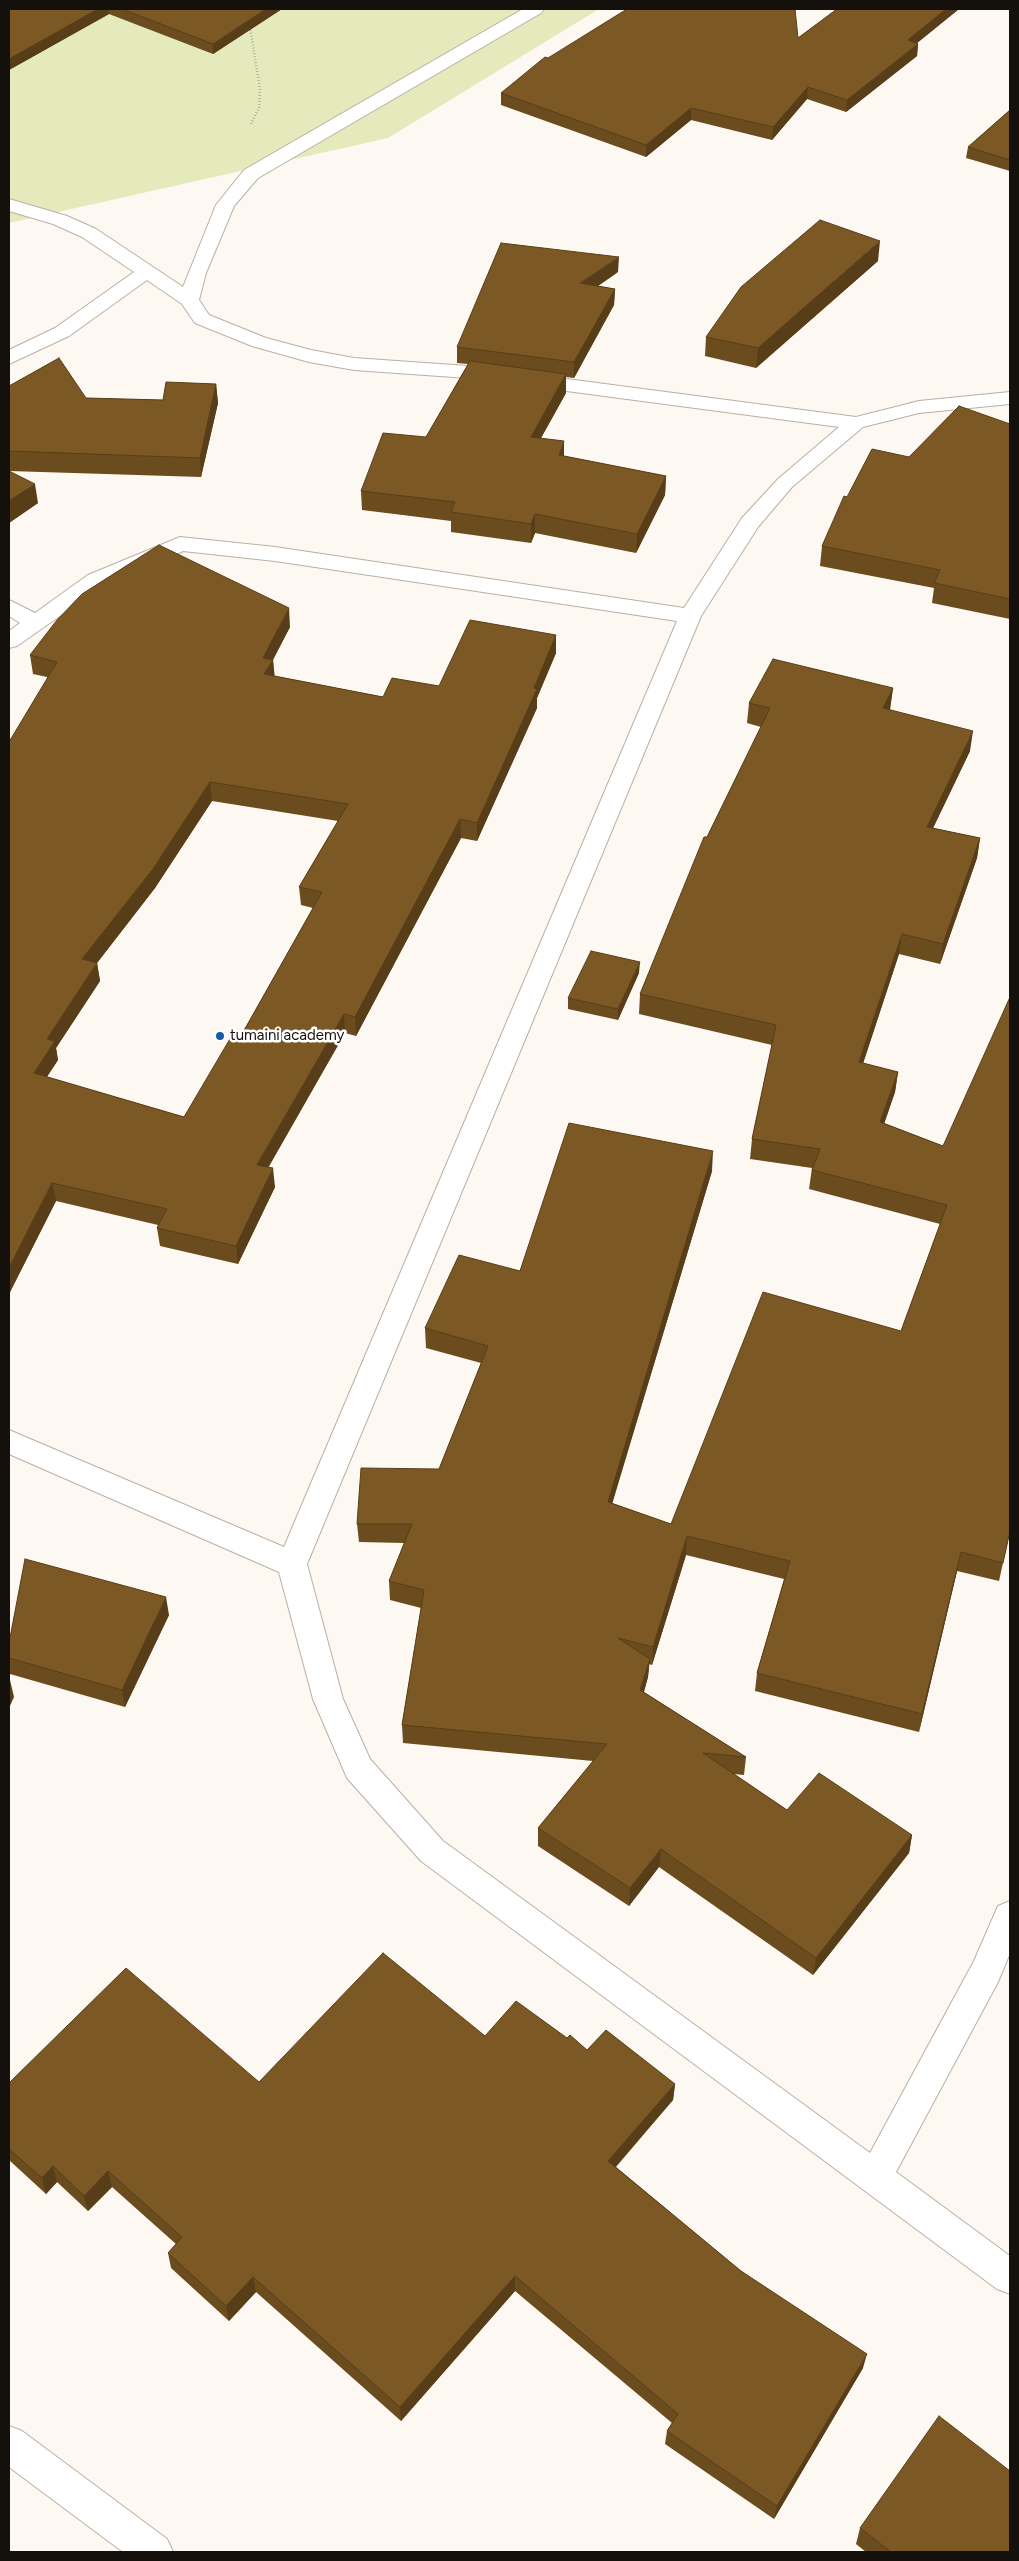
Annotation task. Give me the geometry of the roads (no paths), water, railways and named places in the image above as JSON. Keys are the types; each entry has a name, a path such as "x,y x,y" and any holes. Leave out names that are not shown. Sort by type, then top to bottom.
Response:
{"street":[{"path":"189,300 196,273 225,205 251,174 288,150 535,9"},
{"path":"9,205 60,220 89,234 189,300 202,319 258,342 309,356 354,364 468,372 856,423 919,407 1010,398"},
{"path":"9,358 62,332 146,272"},
{"path":"856,423 785,483 756,516 690,616 292,1564 328,1699 358,1768 432,1851 876,2176 1010,2277"},
{"path":"9,641 96,580 180,544 276,554 690,616"},
{"path":"9,607 35,622"},
{"path":"9,1442 292,1564"},
{"path":"876,2176 986,1972 1010,1916"},
{"path":"9,2444 136,2547"}],"place":[{"name":"tumaini academy","path":"220,1036"}]}
